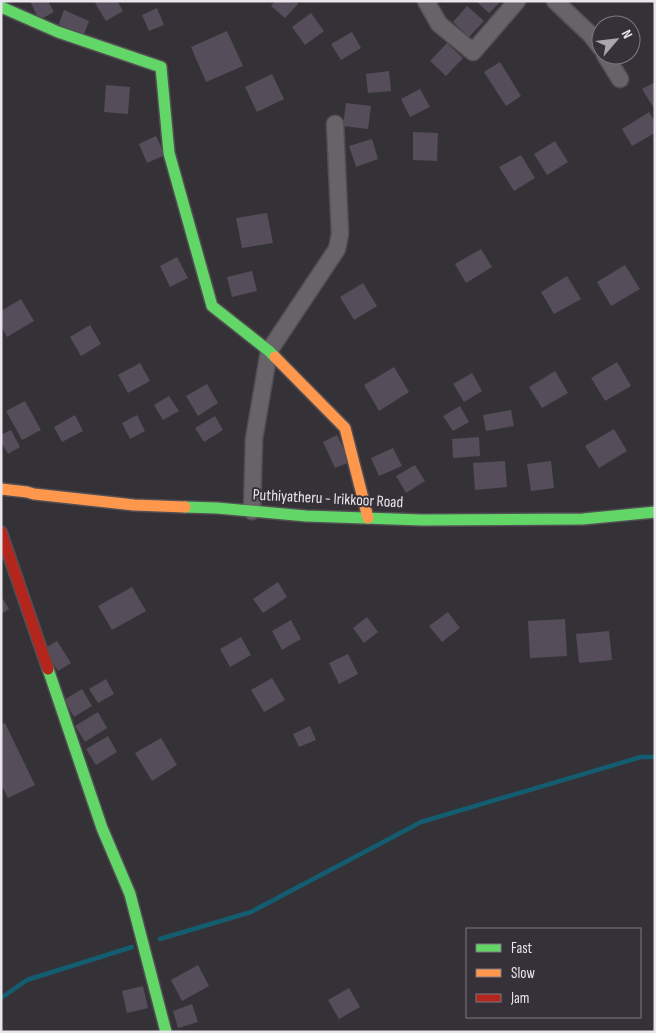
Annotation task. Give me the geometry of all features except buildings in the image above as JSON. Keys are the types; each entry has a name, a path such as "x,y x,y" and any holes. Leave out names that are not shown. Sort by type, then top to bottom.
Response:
{"street":[{"path":"426,1 439,24 473,52 518,1"},
{"path":"555,1 591,35"},
{"path":"1,7 58,32 161,67 169,153 212,306 269,351 345,428 368,518"},
{"path":"612,65 620,79"},
{"path":"252,511 254,439 269,351 337,249 340,234 335,124"},
{"name":"Puthiyatheru - Irikkoor Road","path":"1,489 134,505 217,508 306,516 422,520 583,519 655,512"},
{"path":"1,532 102,828 130,894 166,1032"}],"waterway":[{"path":"160,939 251,912 421,822 641,757 655,757"},
{"path":"1,998 27,980 132,947"}],"traffic: fast":[{"path":"1,7 58,32 161,67 169,153 212,306 275,357"},
{"path":"185,507 306,516 422,520 583,519 655,512"},
{"path":"48,669 102,828 130,894 166,1032"}],"traffic: slow":[{"path":"275,357 345,428 368,518"},
{"path":"1,489 134,505 185,507"}],"traffic: jam":[{"path":"1,532 48,669"}]}
